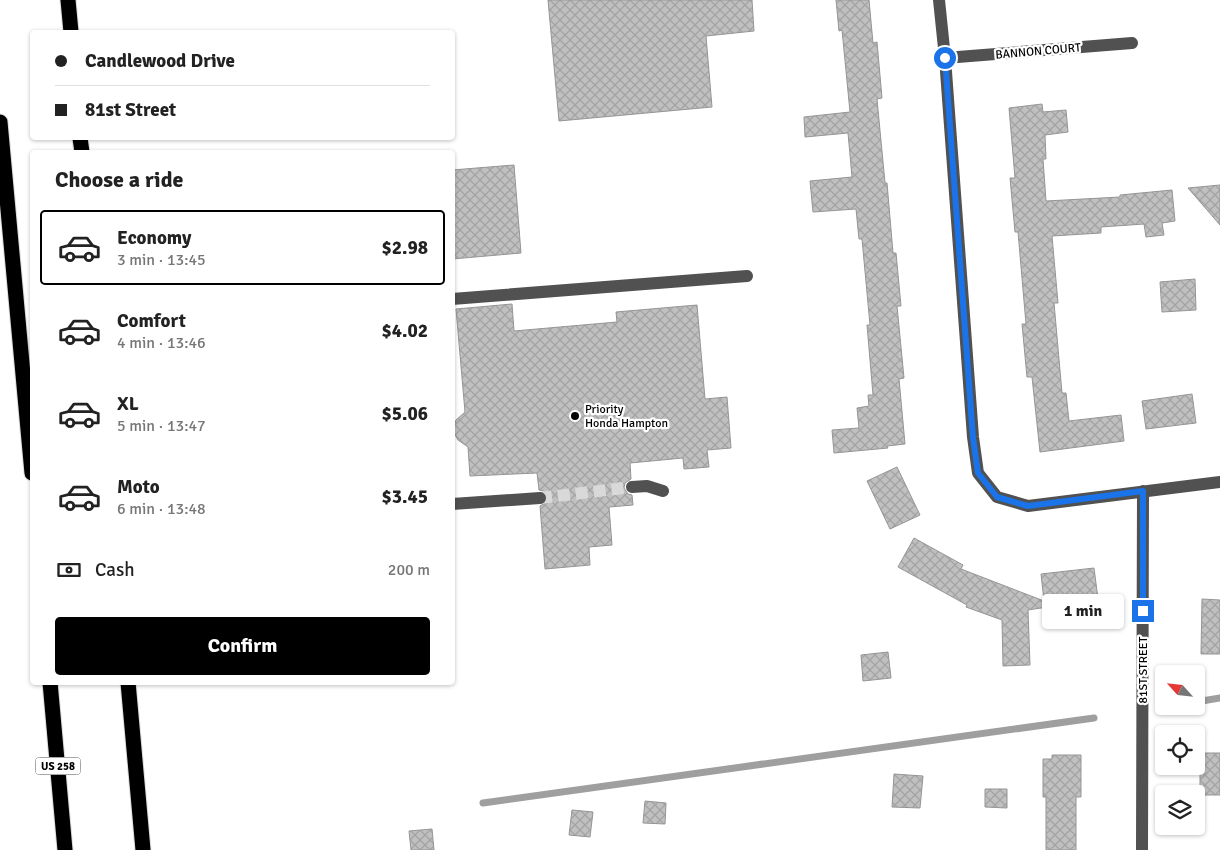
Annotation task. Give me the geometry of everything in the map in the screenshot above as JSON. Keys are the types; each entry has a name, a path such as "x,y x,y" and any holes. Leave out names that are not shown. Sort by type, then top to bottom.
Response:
{"highway":[{"path":"68,0 71,30"},
{"path":"0,122 30,451"},
{"name":"US 258","path":"50,685 65,850"},
{"path":"128,685 143,850"}],"street":[{"path":"939,0 973,438 978,473 997,497 1028,506 1220,482"},
{"name":"BANNON COURT","path":"945,58 1132,43"},
{"path":"455,299 747,276"},
{"path":"632,487 647,486 663,491"},
{"name":"81ST STREET","path":"1142,850 1143,491"},
{"path":"455,504 540,498"}],"building":[{"path":"548,0 752,0 754,31 706,36 712,107 559,121"},
{"path":"836,0 869,0 873,43 877,42 882,98 877,99 893,253 896,253 901,306 897,306 904,378 899,379 905,444 887,446 888,448 834,453 832,430 859,428 857,408 869,406 868,395 873,395 867,325 870,325 862,239 859,239 856,209 813,212 810,181 852,177 848,133 805,137 804,117 850,112 842,30 839,31"},
{"path":"1042,104 1043,112 1066,110 1068,132 1045,135 1046,159 1043,159 1046,201 1120,197 1120,195 1172,190 1175,221 1162,223 1164,235 1146,237 1144,224 1101,227 1101,233 1052,236 1058,303 1054,303 1062,393 1066,393 1069,421 1121,415 1124,441 1040,452 1032,377 1027,377 1022,324 1026,324 1018,232 1015,232 1010,178 1015,178 1009,108"},
{"path":"514,165 521,253 455,259 455,170"},
{"path":"1220,185 1220,225 1188,188"},
{"path":"1195,279 1196,310 1162,312 1160,282"},
{"path":"512,304 514,331 617,322 616,312 697,305 705,399 727,397 731,448 707,450 709,467 684,469 683,458 630,463 631,479 625,483 624,488 628,494 632,495 633,505 609,507 612,545 589,547 590,565 545,569 540,506 547,502 548,497 544,491 539,490 537,473 470,476 468,447 458,440 455,435 456,420 465,412 456,309"},
{"path":"1192,394 1196,423 1146,429 1142,401"},
{"path":"897,467 920,515 890,529 867,481"},
{"path":"914,538 963,565 961,569 1044,601 1041,574 1094,568 1098,599 1028,610 1030,665 1003,666 1002,620 966,607 967,605 898,567"},
{"path":"1202,599 1220,600 1220,654 1201,654"},
{"path":"888,652 891,678 863,681 861,655"},
{"path":"1205,753 1220,753 1220,795 1205,795 1205,785 1200,785 1200,775 1205,775"},
{"path":"1052,755 1081,755 1081,797 1076,797 1076,850 1046,850 1046,797 1043,797 1043,759 1052,759"},
{"path":"894,774 923,776 920,808 892,807"},
{"path":"985,789 1007,789 1007,808 985,807"},
{"path":"645,801 666,803 665,824 643,823"},
{"path":"572,810 593,812 590,837 569,835"},
{"path":"432,829 434,850 411,850 409,831"}],"waterway":[{"path":"1205,700 1220,698"},
{"path":"483,803 1094,718"}],"tunnel":[{"path":"540,498 632,487"}],"place":[{"name":"Priority Honda Hampton","path":"575,416"}],"route":[{"path":"945,58 973,438 978,473 997,497 1028,506 1143,491 1143,611"}]}
